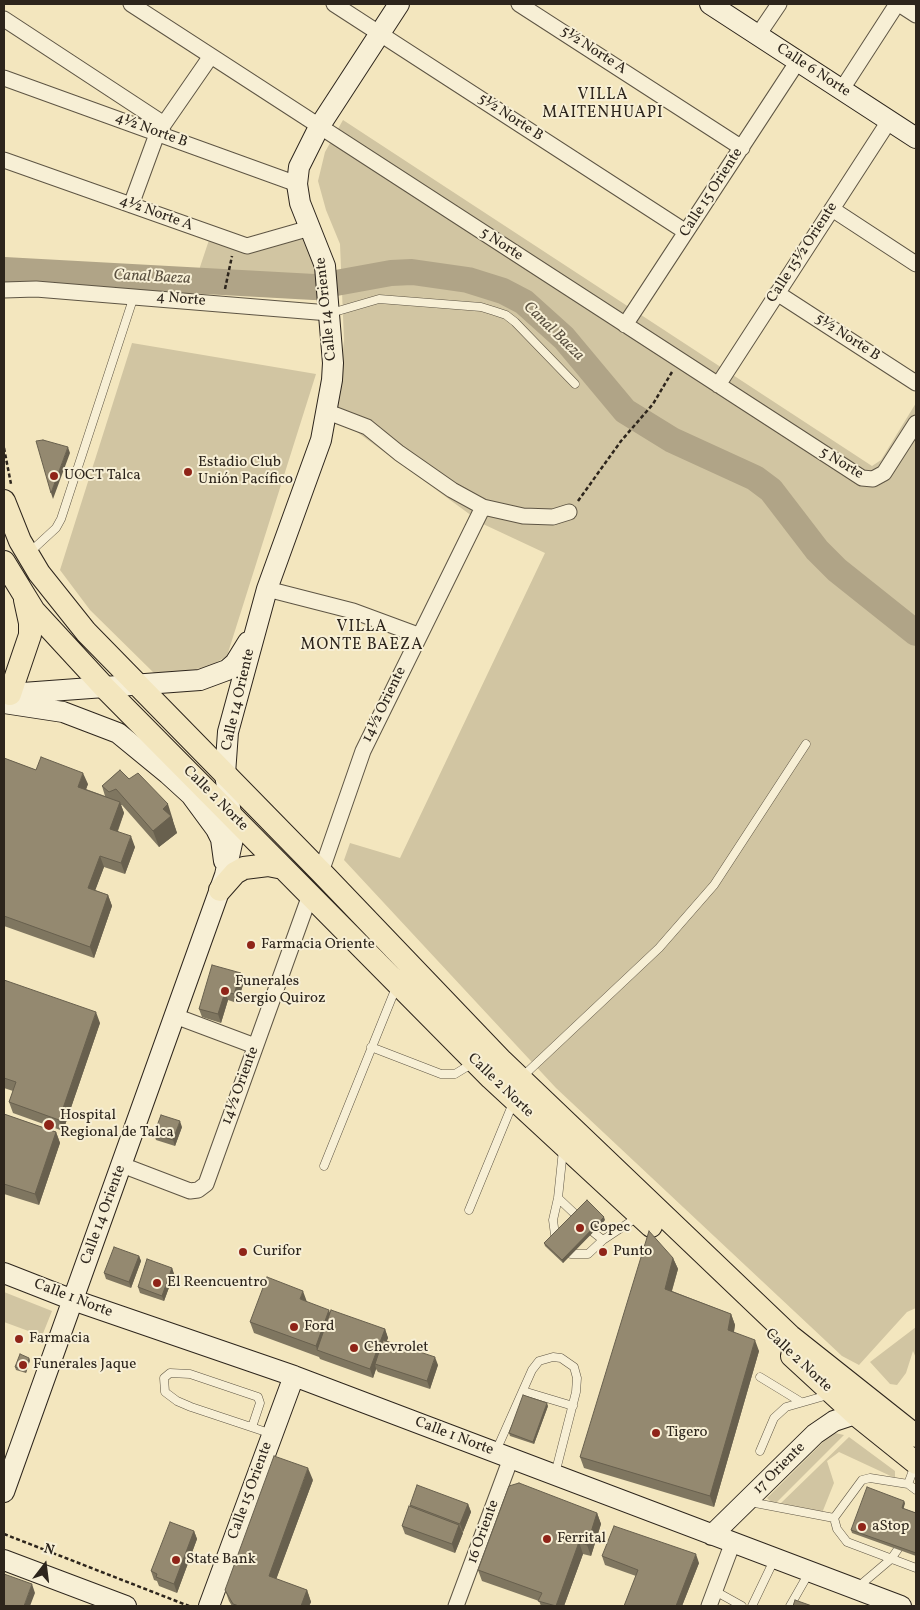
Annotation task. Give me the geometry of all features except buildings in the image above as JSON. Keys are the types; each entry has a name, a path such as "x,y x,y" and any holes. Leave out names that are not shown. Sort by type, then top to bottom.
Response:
{"main road":[{"name":"Calle 2 Norte","path":"9,497 20,541 39,573 69,614 137,685 520,1078 790,1336 916,1436"},
{"path":"4,562 23,594 30,623 30,635 6,697"},
{"name":"Calle 2 Norte","path":"23,594 49,629 104,688 475,1062 913,1470"},
{"path":"223,883 244,868 268,865 283,868"}],"street":[{"name":"5 Norte","path":"131,4 862,478 873,479 884,473 916,423"},
{"name":"5½ Norte B","path":"334,4 686,232"},
{"name":"Calle 14 Oriente","path":"4,1492 223,883 233,841 233,817 225,774 228,732 252,653 255,629 267,589 321,440 328,412 333,363 325,266 319,246 300,203 297,184 302,158 318,127 399,4"},
{"name":"5½ Norte A","path":"520,4 742,148"},
{"name":"Calle 6 Norte","path":"710,4 916,138"},
{"path":"758,35 779,4"},
{"path":"842,89 898,4 916,15"},
{"path":"4,19 160,129"},
{"path":"131,205 160,129 210,56"},
{"name":"Calle 15 Oriente","path":"625,325 798,61"},
{"name":"4½ Norte B","path":"4,78 160,129 297,184"},
{"name":"Calle 15½ Oriente","path":"718,385 889,121"},
{"name":"4½ Norte A","path":"4,160 247,246 310,228"},
{"path":"832,209 916,264"},
{"name":"4 Norte","path":"4,290 36,288 222,304 328,304"},
{"name":"5½ Norte B","path":"777,293 916,383"},
{"path":"328,412 367,427 480,513 554,518 569,512"},
{"name":"14½ Oriente","path":"321,872 357,764 418,635 480,513"},
{"path":"267,589 353,611 418,635"},
{"path":"6,697 200,680 227,670 243,653 255,629"},
{"path":"6,697 63,712 118,733 185,790 216,829 221,839 223,883"},
{"name":"14½ Oriente","path":"122,1165 186,1190 198,1190 208,1180 310,895"},
{"path":"175,1016 256,1046"},
{"name":"Calle 1 Norte","path":"4,1273 73,1300 294,1376 901,1606"},
{"name":"Calle 15 Oriente","path":"209,1606 294,1376"},
{"name":"17 Oriente","path":"712,1535 825,1426 855,1414"},
{"name":"16 Oriente","path":"456,1606 503,1456"},
{"path":"709,1606 734,1542"},
{"path":"4,1560 126,1606"}],"lane":[{"path":"28,554 50,535 61,519 134,296"},
{"path":"328,304 379,299 481,307 494,311 506,315 515,322 575,384"},
{"path":"520,1078 659,948 714,885 806,744"},
{"path":"324,1166 397,983"},
{"path":"372,1047 441,1074 454,1074 475,1062"},
{"path":"469,1210 514,1100"},
{"path":"555,1235 552,1220 558,1198 563,1146"},
{"path":"558,1198 576,1215"},
{"path":"571,1254 588,1254 603,1240 640,1215"},
{"path":"593,1232 603,1240"},
{"path":"503,1456 523,1391 532,1370 539,1360 552,1357 561,1358 574,1367 577,1378 573,1406 554,1475"},
{"path":"252,1427 260,1403 258,1397 190,1374 170,1373 164,1378 165,1392 177,1401 272,1434"},
{"path":"760,1377 801,1402"},
{"path":"523,1391 573,1406"},
{"path":"760,1451 774,1418 786,1407 832,1394"},
{"path":"834,1518 862,1480 913,1470 916,1490"},
{"path":"748,1502 834,1518"},
{"path":"834,1518 837,1529 847,1542 916,1568"},
{"path":"856,1589 892,1559 898,1549"},
{"path":"752,1606 775,1558"},
{"path":"790,1606 810,1572"},
{"path":"715,1591 742,1606"}],"path":[{"path":"222,304 231,267"},
{"path":"569,512 621,441 654,404 679,360"},
{"path":"4,448 9,497"},
{"path":"4,1534 189,1606"}],"shaded area":[{"path":"343,120 872,466 881,460 916,403 916,1308 907,1312 859,1365 842,1356 556,1088 344,860 350,843 400,858 545,553 483,524 357,432 335,423 344,340 340,244 326,210 318,181 325,152"},
{"path":"306,233 322,277 268,276 199,270 210,237 245,249"},
{"name":"Estadio Club Unión Pacífico","path":"132,343 316,374 227,656 209,667 156,675 90,610 60,570"},
{"path":"4,1292 52,1311 42,1336 4,1322"},
{"path":"916,1327 916,1358 913,1351 906,1373 897,1385 890,1384 870,1362"},
{"path":"835,1433 844,1435 774,1505 767,1498 828,1437"},
{"path":"849,1437 895,1471 895,1478 839,1452 827,1461 834,1483 822,1513 781,1503"}],"waterway":[{"name":"Canal Baeza","path":"4,270 314,287 391,273 412,272 468,280 503,291 524,302 564,338 625,411 672,440 755,478 771,490 817,550 837,570 916,633"}],"place":[{"name":"Estadio Club Unión Pacífico","path":"188,472"},
{"name":"UOCT Talca","path":"54,476"},
{"name":"Farmacia Oriente","path":"251,945"},
{"name":"Funerales Sergio Quiroz","path":"225,991"},
{"name":"Hospital Regional de Talca","path":"49,1125"},
{"name":"Copec","path":"580,1228"},
{"name":"Curifor","path":"243,1252"},
{"name":"Punto","path":"603,1252"},
{"name":"El Reencuentro","path":"157,1283"},
{"name":"Ford","path":"294,1327"},
{"name":"Farmacia","path":"19,1339"},
{"name":"Chevrolet","path":"354,1348"},
{"name":"Funerales Jaque","path":"23,1365"},
{"name":"Tigero","path":"656,1433"},
{"name":"aStop","path":"862,1527"},
{"name":"Ferrital","path":"547,1539"},
{"name":"State Bank","path":"176,1560"}],"district":[{"name":"VILLA MAITENHUAPI","path":"603,105"},
{"name":"VILLA MONTE BAEZA","path":"362,637"}]}
